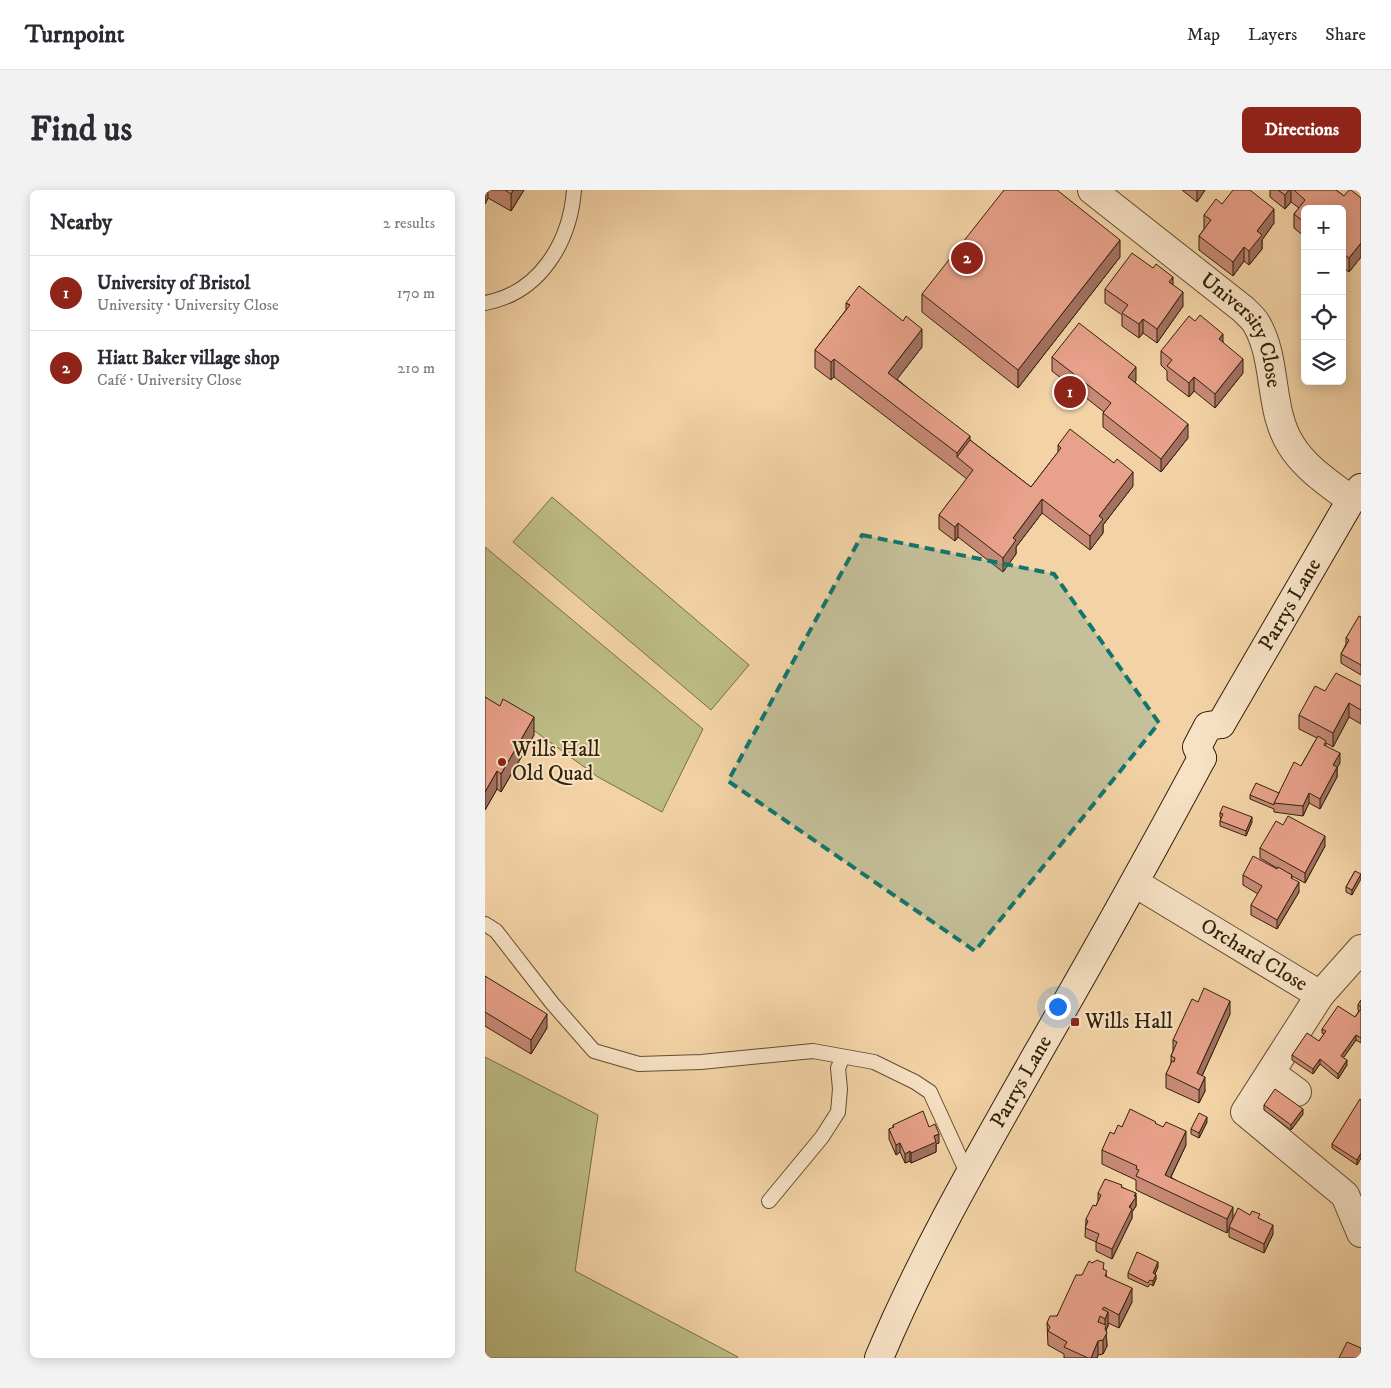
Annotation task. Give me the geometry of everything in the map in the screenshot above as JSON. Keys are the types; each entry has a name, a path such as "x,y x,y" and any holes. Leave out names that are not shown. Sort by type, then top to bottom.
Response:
{"street":[{"name":"University Close","path":"1092,190 1223,293 1255,322 1263,338 1281,422 1291,445 1308,466 1356,494"},
{"name":"Parrys Lane","path":"879,1358 898,1314 969,1175 1135,883 1202,758 1197,748 1208,726 1221,724 1356,494"},
{"name":"Orchard Close","path":"1135,883 1319,995 1361,949"},
{"path":"1319,995 1245,1112 1345,1195 1361,1233"},
{"path":"1271,1073 1297,1092"}],"lane":[{"path":"485,303 511,296 541,272 562,242 569,223 574,190"},
{"path":"485,924 496,931 551,1003 594,1051 639,1064 701,1062 813,1051 874,1062 915,1082 930,1092 969,1175"},
{"path":"769,1201 822,1137 839,1112 841,1089 838,1068 843,1057"}],"highlighted area":[{"path":"862,535 1054,574 1159,723 975,951 728,781"}],"shaded area":[{"path":"552,497 749,665 711,710 513,542"},
{"path":"485,547 703,729 662,812 598,777 536,732 504,714 485,714"},
{"path":"485,1057 598,1115 575,1271 737,1358 485,1358"}],"building":[{"path":"505,190 513,190 511,194"},
{"path":"1004,190 1057,190 1120,240 1018,370 922,294"},
{"path":"1233,190 1250,190 1274,209 1257,231 1262,235 1249,251 1244,247 1233,262 1199,236 1211,220 1204,215 1216,199 1222,204"},
{"path":"1278,190 1289,190 1285,195"},
{"path":"1294,190 1336,190 1344,196 1351,190 1361,198 1361,243 1349,258 1346,256 1346,205 1301,205 1305,200"},
{"path":"1301,205 1301,220 1294,214"},
{"path":"1132,253 1153,268 1156,264 1173,277 1169,282 1183,292 1157,329 1143,319 1139,324 1122,313 1128,305 1105,289"},
{"path":"859,286 903,321 906,316 922,329 888,373 970,436 957,453 834,359 831,362 815,350 850,305 846,303"},
{"path":"1200,315 1223,334 1219,339 1243,359 1215,394 1194,377 1189,383 1167,366 1172,360 1161,351 1189,316 1195,321"},
{"path":"1079,323 1136,367 1128,377 1188,424 1161,459 1103,413 1111,403 1052,357"},
{"path":"1070,429 1114,463 1117,459 1133,472 1099,516 1103,519 1090,536 1042,499 1013,538 1016,540 1003,558 958,523 955,527 939,515 973,470 957,457 970,440 1031,487 1061,448 1058,445"},
{"path":"1359,616 1361,617 1361,665 1341,654 1349,640 1346,638"},
{"path":"1336,673 1361,686 1361,710 1349,703 1333,733 1299,715 1315,686 1325,691"},
{"name":"Wills Hall Old Quad","path":"485,697 500,706 503,699 534,717 501,774 497,771 485,792"},
{"path":"1318,736 1326,741 1324,745 1340,753 1333,765 1337,767 1320,799 1309,793 1303,806 1274,803 1294,762 1301,766"},
{"path":"1256,783 1279,793 1274,805 1250,795"},
{"path":"1223,806 1252,817 1246,831 1220,821 1223,814 1220,813"},
{"path":"1288,816 1325,836 1305,873 1260,848 1276,821 1283,825"},
{"path":"1253,856 1277,869 1278,867 1292,875 1291,878 1299,882 1277,920 1251,905 1262,886 1243,875"},
{"path":"1355,871 1361,874 1352,890 1346,887"},
{"path":"485,976 547,1014 531,1040 485,1012"},
{"path":"1204,988 1230,1001 1197,1073 1205,1077 1199,1090 1166,1074 1175,1058 1171,1056 1177,1042 1173,1040 1192,999 1198,1002"},
{"path":"1338,1006 1355,1017 1361,1009 1361,1038 1356,1035 1341,1056 1347,1060 1338,1074 1320,1059 1313,1069 1292,1055 1307,1033 1319,1041 1326,1031 1322,1029"},
{"path":"1275,1089 1303,1109 1291,1125 1264,1105"},
{"path":"1360,1099 1361,1153 1357,1160 1332,1144"},
{"path":"1130,1109 1163,1127 1166,1122 1186,1131 1165,1175 1233,1207 1227,1219 1136,1176 1139,1170 1136,1169 1137,1166 1102,1150 1110,1132 1114,1134 1118,1125 1122,1127"},
{"path":"923,1111 929,1127 935,1124 939,1134 934,1136 936,1142 905,1154 900,1143 896,1145 889,1129 894,1127 893,1125"},
{"path":"1199,1113 1207,1117 1199,1133 1191,1129"},
{"path":"1105,1179 1122,1185 1121,1187 1136,1193 1134,1196 1136,1197 1129,1207 1132,1209 1112,1249 1096,1242 1099,1234 1085,1228 1088,1221 1086,1219 1093,1205 1096,1206 1101,1195 1098,1193"},
{"path":"1238,1208 1250,1215 1252,1211 1260,1214 1258,1218 1273,1225 1264,1244 1229,1227"},
{"path":"1137,1252 1158,1262 1153,1273 1156,1275 1153,1281 1150,1280 1148,1283 1128,1273"},
{"path":"1097,1260 1104,1263 1103,1269 1107,1271 1105,1276 1132,1288 1119,1315 1104,1307 1102,1309 1108,1312 1105,1319 1100,1316 1098,1322 1106,1325 1107,1333 1103,1340 1098,1341 1091,1358 1088,1358 1064,1347 1067,1342 1048,1331 1050,1327 1047,1323 1050,1316 1057,1316 1076,1275 1082,1275 1089,1261 1092,1263"},
{"path":"1347,1342 1361,1348 1361,1358 1339,1358"}],"place":[{"name":"Hiatt Baker village shop","path":"967,258"},
{"name":"University of Bristol","path":"1070,392"},
{"name":"Wills Hall Old Quad","path":"502,762"},
{"name":"Wills Hall","path":"1075,1022"}]}
